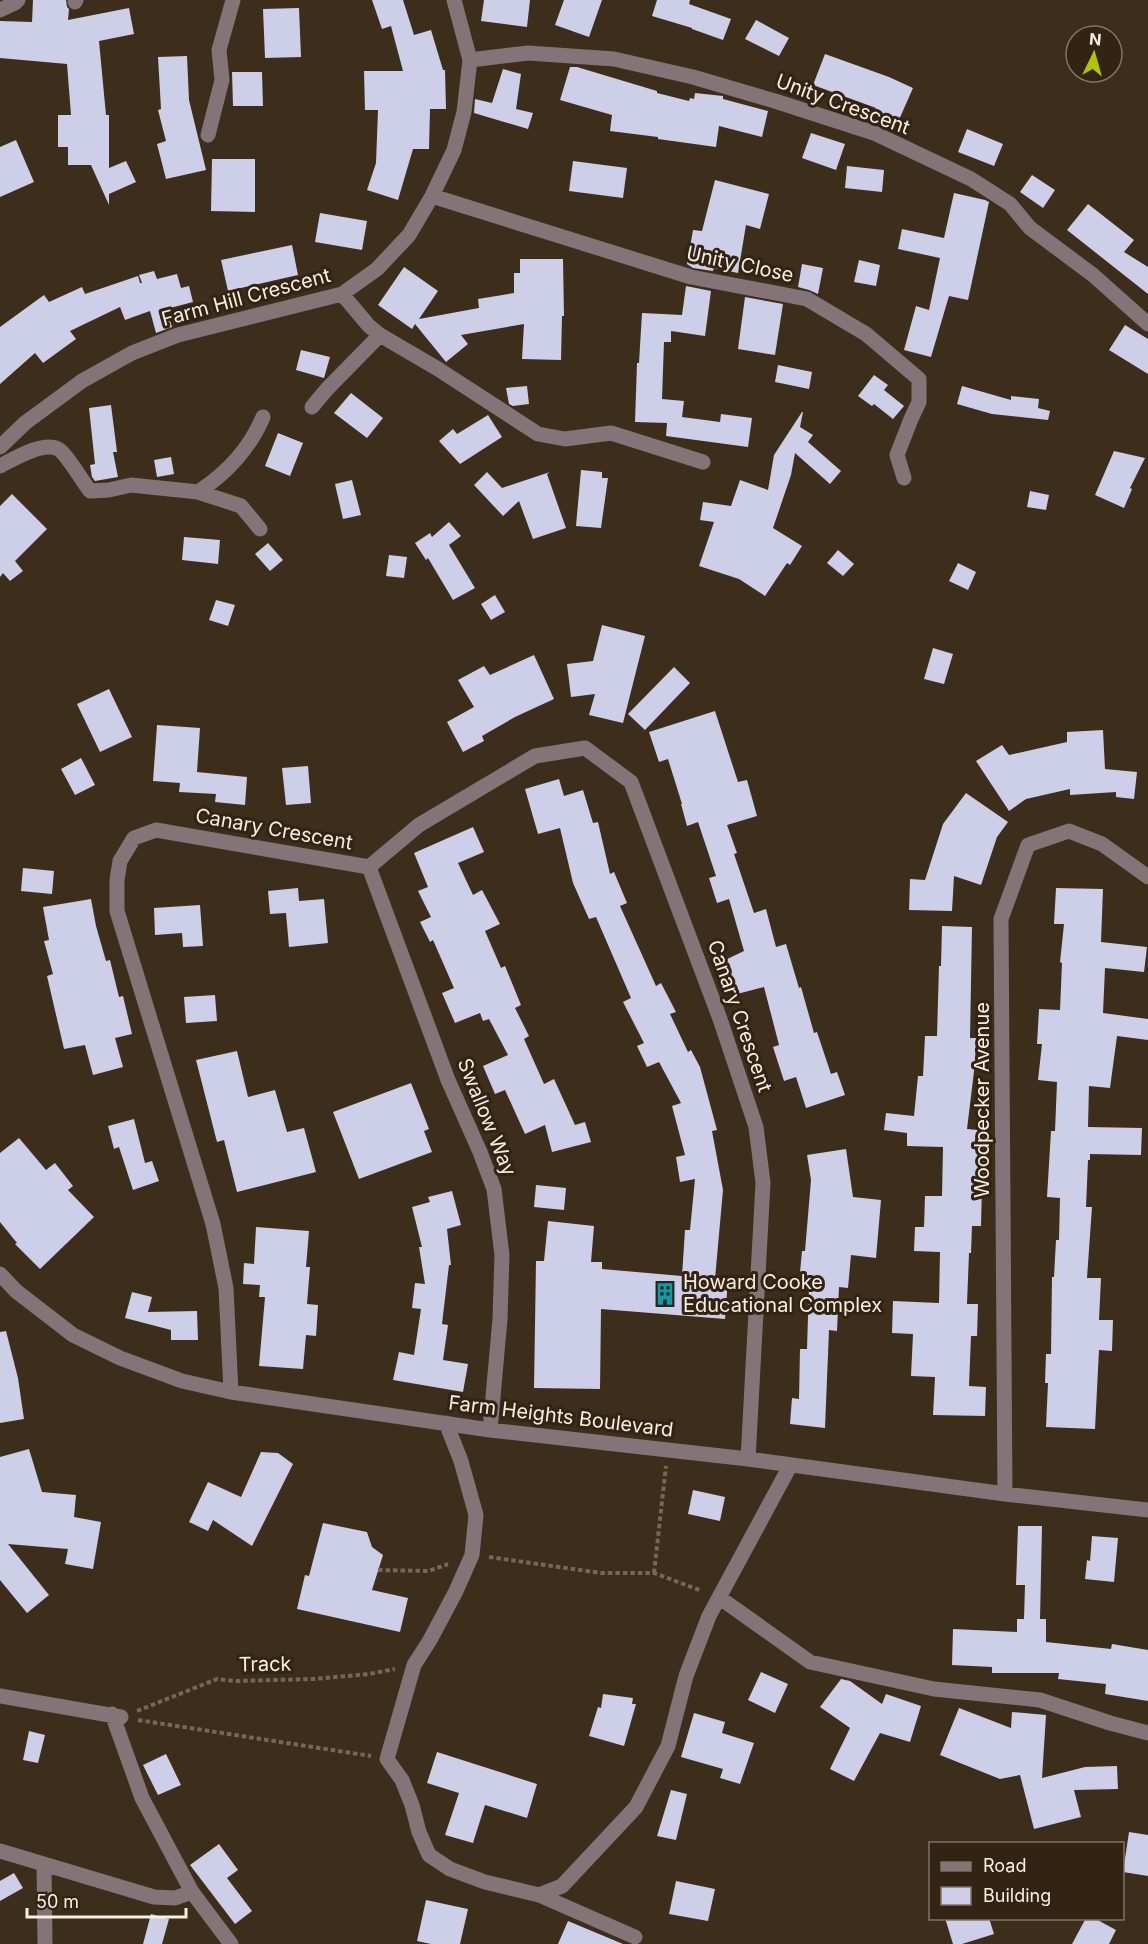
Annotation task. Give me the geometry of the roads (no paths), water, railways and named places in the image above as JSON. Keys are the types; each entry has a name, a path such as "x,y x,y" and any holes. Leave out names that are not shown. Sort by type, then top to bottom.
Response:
{"street":[{"path":"0,10 18,0"},
{"path":"208,135 222,80 219,50 233,0"},
{"name":"Farm Hill Crescent","path":"0,447 25,423 82,381 132,353 178,335 342,294 377,269 409,235 432,196 454,150 464,112 470,60 454,0"},
{"name":"Unity Crescent","path":"470,60 528,53 614,59 693,77 874,133 971,179 1010,204 1030,228 1094,275 1148,324"},
{"name":"Unity Close","path":"432,196 691,277 807,299 846,322 866,334 920,379 920,402 910,419 897,455 904,478"},
{"path":"342,294 369,326 380,335 438,369 538,434 565,439 611,433 703,462"},
{"path":"312,408 327,389 380,335"},
{"path":"198,492 229,469 258,429 263,417"},
{"path":"0,466 40,448 50,446 60,450 90,490 109,490 131,485 198,492 241,506 260,530"},
{"name":"Canary Crescent","path":"231,1392 226,1288 213,1224 117,911 117,880 120,861 134,838 156,830 369,867 419,825 535,756 585,748 631,782 716,1008 756,1127 763,1183 748,1459"},
{"name":"Woodpecker Avenue","path":"1005,1494 1001,920 1028,845 1069,831 1102,844 1148,877"},
{"name":"Swallow Way","path":"369,867 448,1080 494,1189 502,1255 500,1318 489,1430"},
{"name":"Farm Heights Boulevard","path":"0,1274 16,1291 73,1335 120,1358 182,1382 231,1392 489,1430 748,1459 1005,1494 1148,1510"},
{"path":"446,1423 476,1515 472,1555 456,1591 414,1665 387,1759 402,1780 429,1855 450,1869 485,1882 539,1895 635,1938"},
{"path":"539,1895 562,1886 636,1807 668,1746 686,1676 709,1616 790,1466"},
{"path":"720,1598 810,1662 934,1689 1040,1700 1148,1733"},
{"path":"0,1696 117,1716 142,1798 192,1892 231,1944"},
{"path":"0,1851 154,1897 175,1898 192,1892"},
{"path":"44,1864 45,1944"}],"place":[{"name":"Howard Cooke Educational Complex","path":"665,1294"}]}
